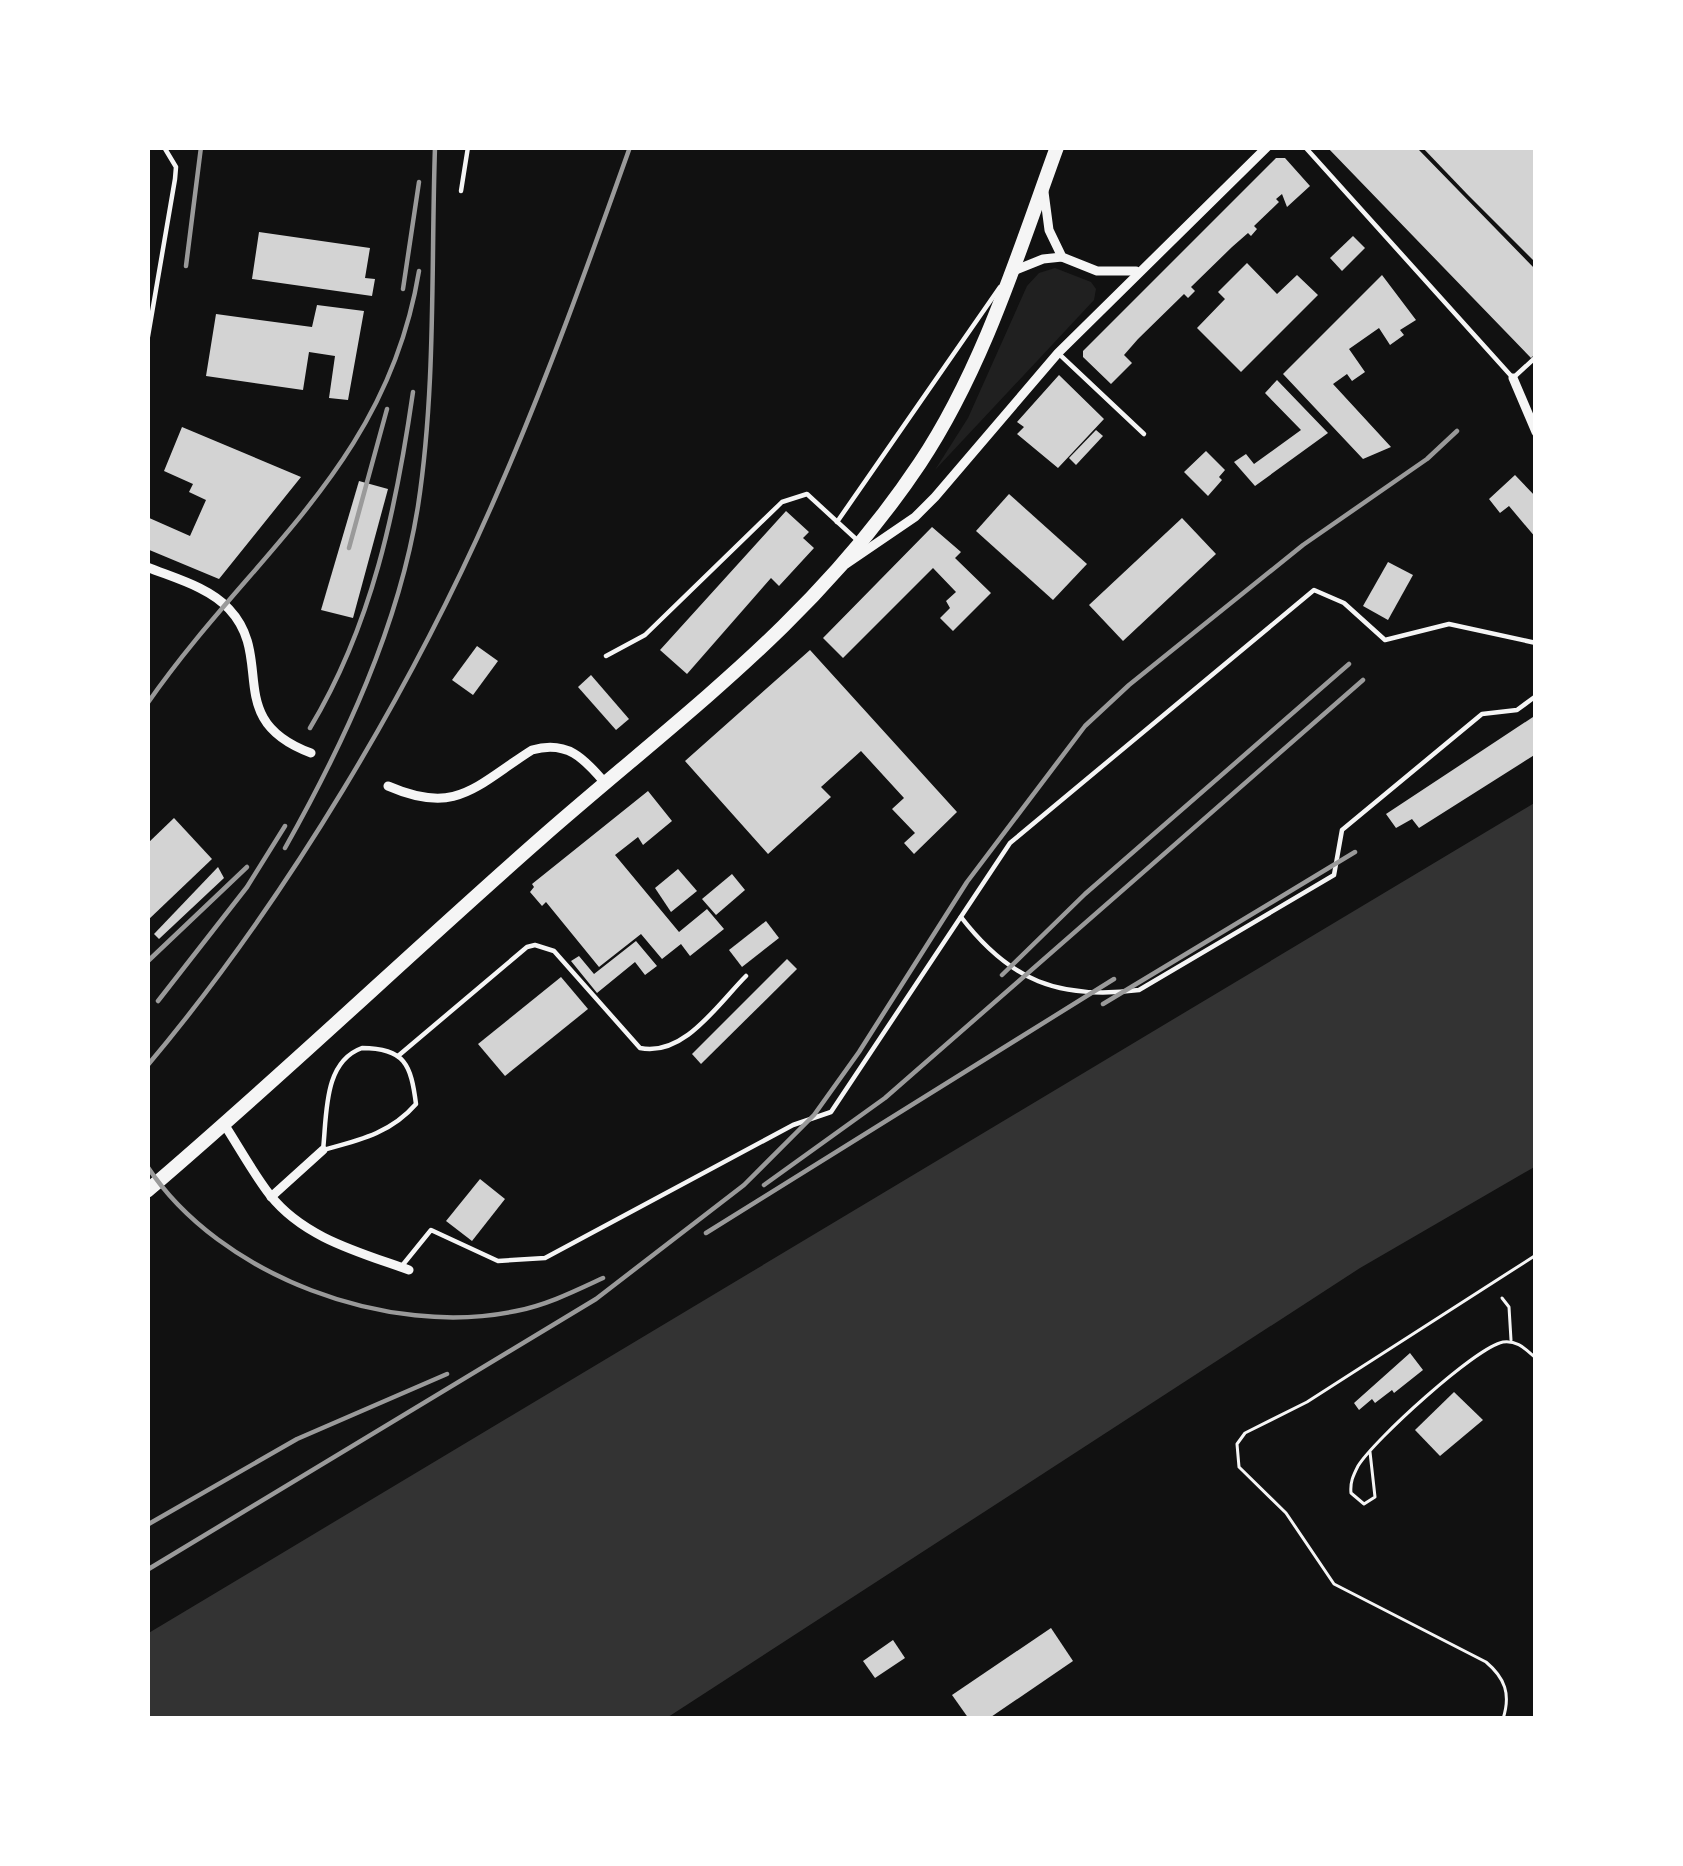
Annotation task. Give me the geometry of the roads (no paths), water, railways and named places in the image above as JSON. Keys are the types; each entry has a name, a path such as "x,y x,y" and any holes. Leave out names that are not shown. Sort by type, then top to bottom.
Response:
{"main road":[{"path":"148,1191 387,973 752,660 844,565 894,501 942,426 970,370 1057,147"}],"street":[{"path":"844,565 915,517 1058,353 1267,147"},
{"path":"1044,182 1049,230 1062,257"},
{"path":"1010,272 1062,257 1097,271 1142,270"},
{"path":"1513,378 1536,432"},
{"path":"147,567 209,593 233,613 267,727 311,752"},
{"path":"388,786 430,801 456,798 545,746 568,748 605,783"},
{"path":"224,1124 272,1196 316,1234 405,1268"},
{"path":"272,1196 323,1150"}],"lane":[{"path":"147,342 175,179 176,167 164,147"},
{"path":"461,191 468,147"},
{"path":"1305,147 1513,378 1536,357"},
{"path":"837,521 1010,272"},
{"path":"1058,353 1144,434"},
{"path":"606,656 645,635 782,502 807,494 861,543"},
{"path":"405,1268 431,1230 498,1261 545,1258 793,1125 831,1112 1010,843 1314,590 1344,603 1385,640 1449,624 1536,643"},
{"path":"961,917 987,948 1028,980 1103,994 1139,990 1334,875 1342,830 1482,714 1517,710 1536,696"},
{"path":"398,1056 535,945 554,951 640,1048 654,1051 678,1042 746,976"},
{"path":"362,1048 382,1048 404,1058 413,1078 416,1104 400,1123 323,1150 336,1066 347,1054 362,1048"}],"railway":[{"path":"186,266 201,147"},
{"path":"285,848 366,683 409,551 428,417 435,147"},
{"path":"147,1066 199,1002 297,863 428,639 517,447 630,147"},
{"path":"403,289 419,182"},
{"path":"147,704 346,454 378,400 402,339 419,271"},
{"path":"310,728 350,649 378,566 413,392"},
{"path":"349,548 387,409"},
{"path":"147,1570 596,1299 744,1185 814,1115 967,882 1085,726 1303,545 1427,459 1457,431"},
{"path":"1002,975 1085,894 1349,664"},
{"path":"764,1185 885,1098 1363,680"},
{"path":"158,1001 247,887 285,826"},
{"path":"1103,1004 1355,852"},
{"path":"147,962 247,867"},
{"path":"706,1233 1114,979"},
{"path":"147,1166 179,1205 262,1268 363,1306 467,1317 527,1308 603,1278"},
{"path":"147,1525 297,1439 447,1374"}]}
